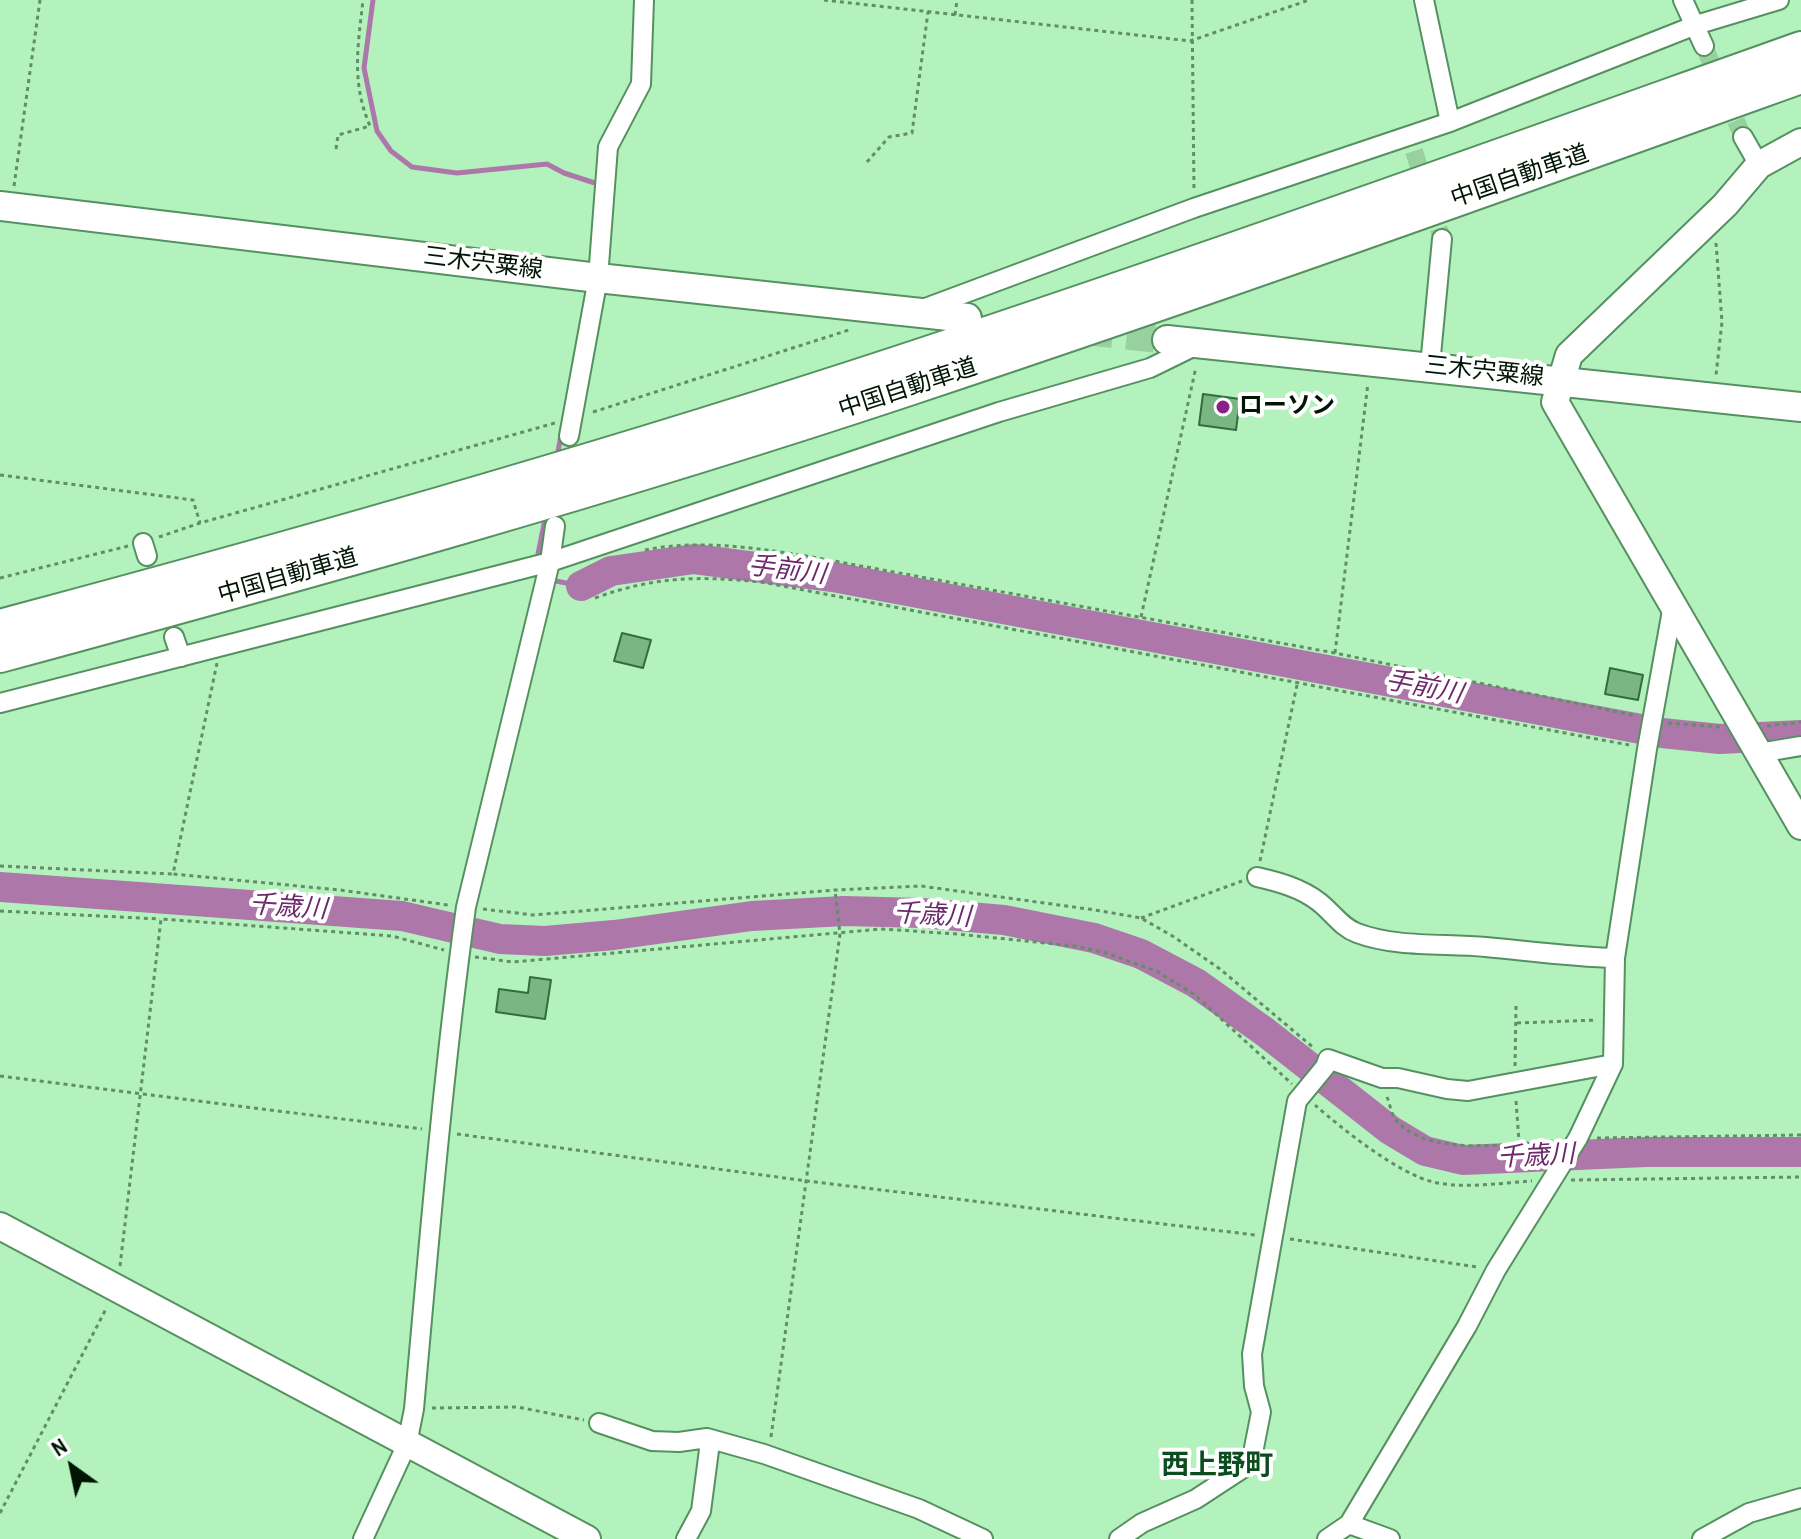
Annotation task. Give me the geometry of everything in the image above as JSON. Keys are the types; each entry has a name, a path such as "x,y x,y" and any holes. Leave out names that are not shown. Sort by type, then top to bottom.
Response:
{"highway":[{"name":"中国自動車道","path":"0,626 306,543 610,453 902,361 1240,247 1801,48"},
{"name":"中国自動車道","path":"0,656 329,566 633,477 910,389 1801,77"}],"main road":[{"name":"三木宍粟線","path":"6,206 598,278 967,318"},
{"name":"三木宍粟線","path":"1167,340 1801,407"}],"street":[{"path":"570,427 598,278 608,147 641,84 644,0"},
{"path":"1424,0 1450,122"},
{"path":"1683,0 1704,46"},
{"path":"913,312 1194,208 1412,144 1450,122 1696,25 1778,0"},
{"path":"1743,137 1759,165"},
{"path":"1801,142 1759,165 1707,221 1569,355 1555,402 1801,826"},
{"path":"1430,366 1442,239"},
{"path":"0,703 550,562 999,412 1150,368 1201,344"},
{"path":"363,1539 407,1444 414,1409 438,1132 465,911 550,562 555,526"},
{"path":"1327,1539 1349,1524 1467,1326 1496,1270 1572,1147 1613,1064 1615,958 1673,605"},
{"path":"174,637 181,657"},
{"path":"1751,739 1801,746"},
{"path":"1257,877 1286,884 1319,902 1343,926 1359,934 1416,944 1615,958"},
{"path":"1119,1539 1142,1523 1196,1499 1251,1463 1261,1412 1254,1386 1252,1354 1297,1101 1327,1063 1382,1078 1468,1091 1613,1064"},
{"path":"0,1226 587,1539"},
{"path":"599,1423 652,1441 679,1442 707,1438 764,1454 919,1509 983,1539"},
{"path":"686,1539 701,1511 709,1450 707,1438"},
{"path":"1702,1539 1749,1513 1801,1498"},
{"path":"1349,1524 1390,1539"}],"path":[{"path":"6,206 40,0"},
{"path":"336,149 338,135 370,126 359,101 357,54 363,0"},
{"path":"824,0 1190,41 1309,0"},
{"path":"955,15 957,0"},
{"path":"1192,0 1194,208"},
{"path":"867,162 889,137 912,133 928,12"},
{"path":"1707,221 1717,245 1722,322 1711,398"},
{"path":"0,578 145,549 200,523 570,427 854,329"},
{"path":"1141,617 1201,344"},
{"path":"1335,653 1369,361"},
{"path":"0,475 193,500 200,523"},
{"path":"641,551 701,546 756,548 1141,617 1335,653 1650,734"},
{"path":"595,598 627,586 660,580 710,578 761,582 1297,684 1650,734 1686,726 1751,739 1801,722"},
{"path":"173,874 221,648"},
{"path":"1141,918 1257,877 1297,684"},
{"path":"0,866 173,874 340,890 465,911 533,915 835,890 921,886 1020,898 1141,918 1220,969 1327,1063"},
{"path":"764,1454 771,1436 840,934 835,890"},
{"path":"0,911 392,936 513,962 881,929 1075,946 1106,953 1156,971 1194,994 1304,1090 1328,1116 1391,1162 1434,1182 1484,1184 1553,1177 1801,1177"},
{"path":"0,1513 117,1289 161,919"},
{"path":"1515,1023 1613,1019"},
{"path":"0,1076 807,1181 1274,1237 1496,1270"},
{"path":"414,1409 517,1407 599,1423"}],"building":[{"path":"1203,394 1240,399 1236,430 1199,425"},
{"path":"622,633 651,640 643,668 614,661"},
{"path":"1610,668 1643,675 1638,700 1605,694"},
{"path":"530,977 551,980 545,1019 496,1012 499,989 528,993"}],"waterway":[{"name":"手前川","path":"373,0 364,68 377,131 391,151 412,167 457,173 547,164 598,184 597,188"},
{"name":"手前川","path":"557,457 561,435"},
{"name":"手前川","path":"537,559 546,514"},
{"name":"手前川","path":"581,586 611,571 694,559 833,577 1662,733 1720,739 1801,735"},
{"name":"手前川","path":"551,580 581,586"},
{"name":"千歳川","path":"0,887 402,916 500,939 545,941 752,916 844,911 923,913 1004,920 1094,938 1141,954 1196,983 1265,1032 1390,1130 1425,1151 1463,1160 1646,1152 1801,1152"}],"tunnel":[{"path":"1704,46 1743,137"},
{"path":"1414,151 1442,239"},
{"path":"1085,331 1167,340"}],"place":[{"name":"ローソン","path":"1223,407"}],"district":[{"name":"西上野町","path":"1217,1466"}]}
